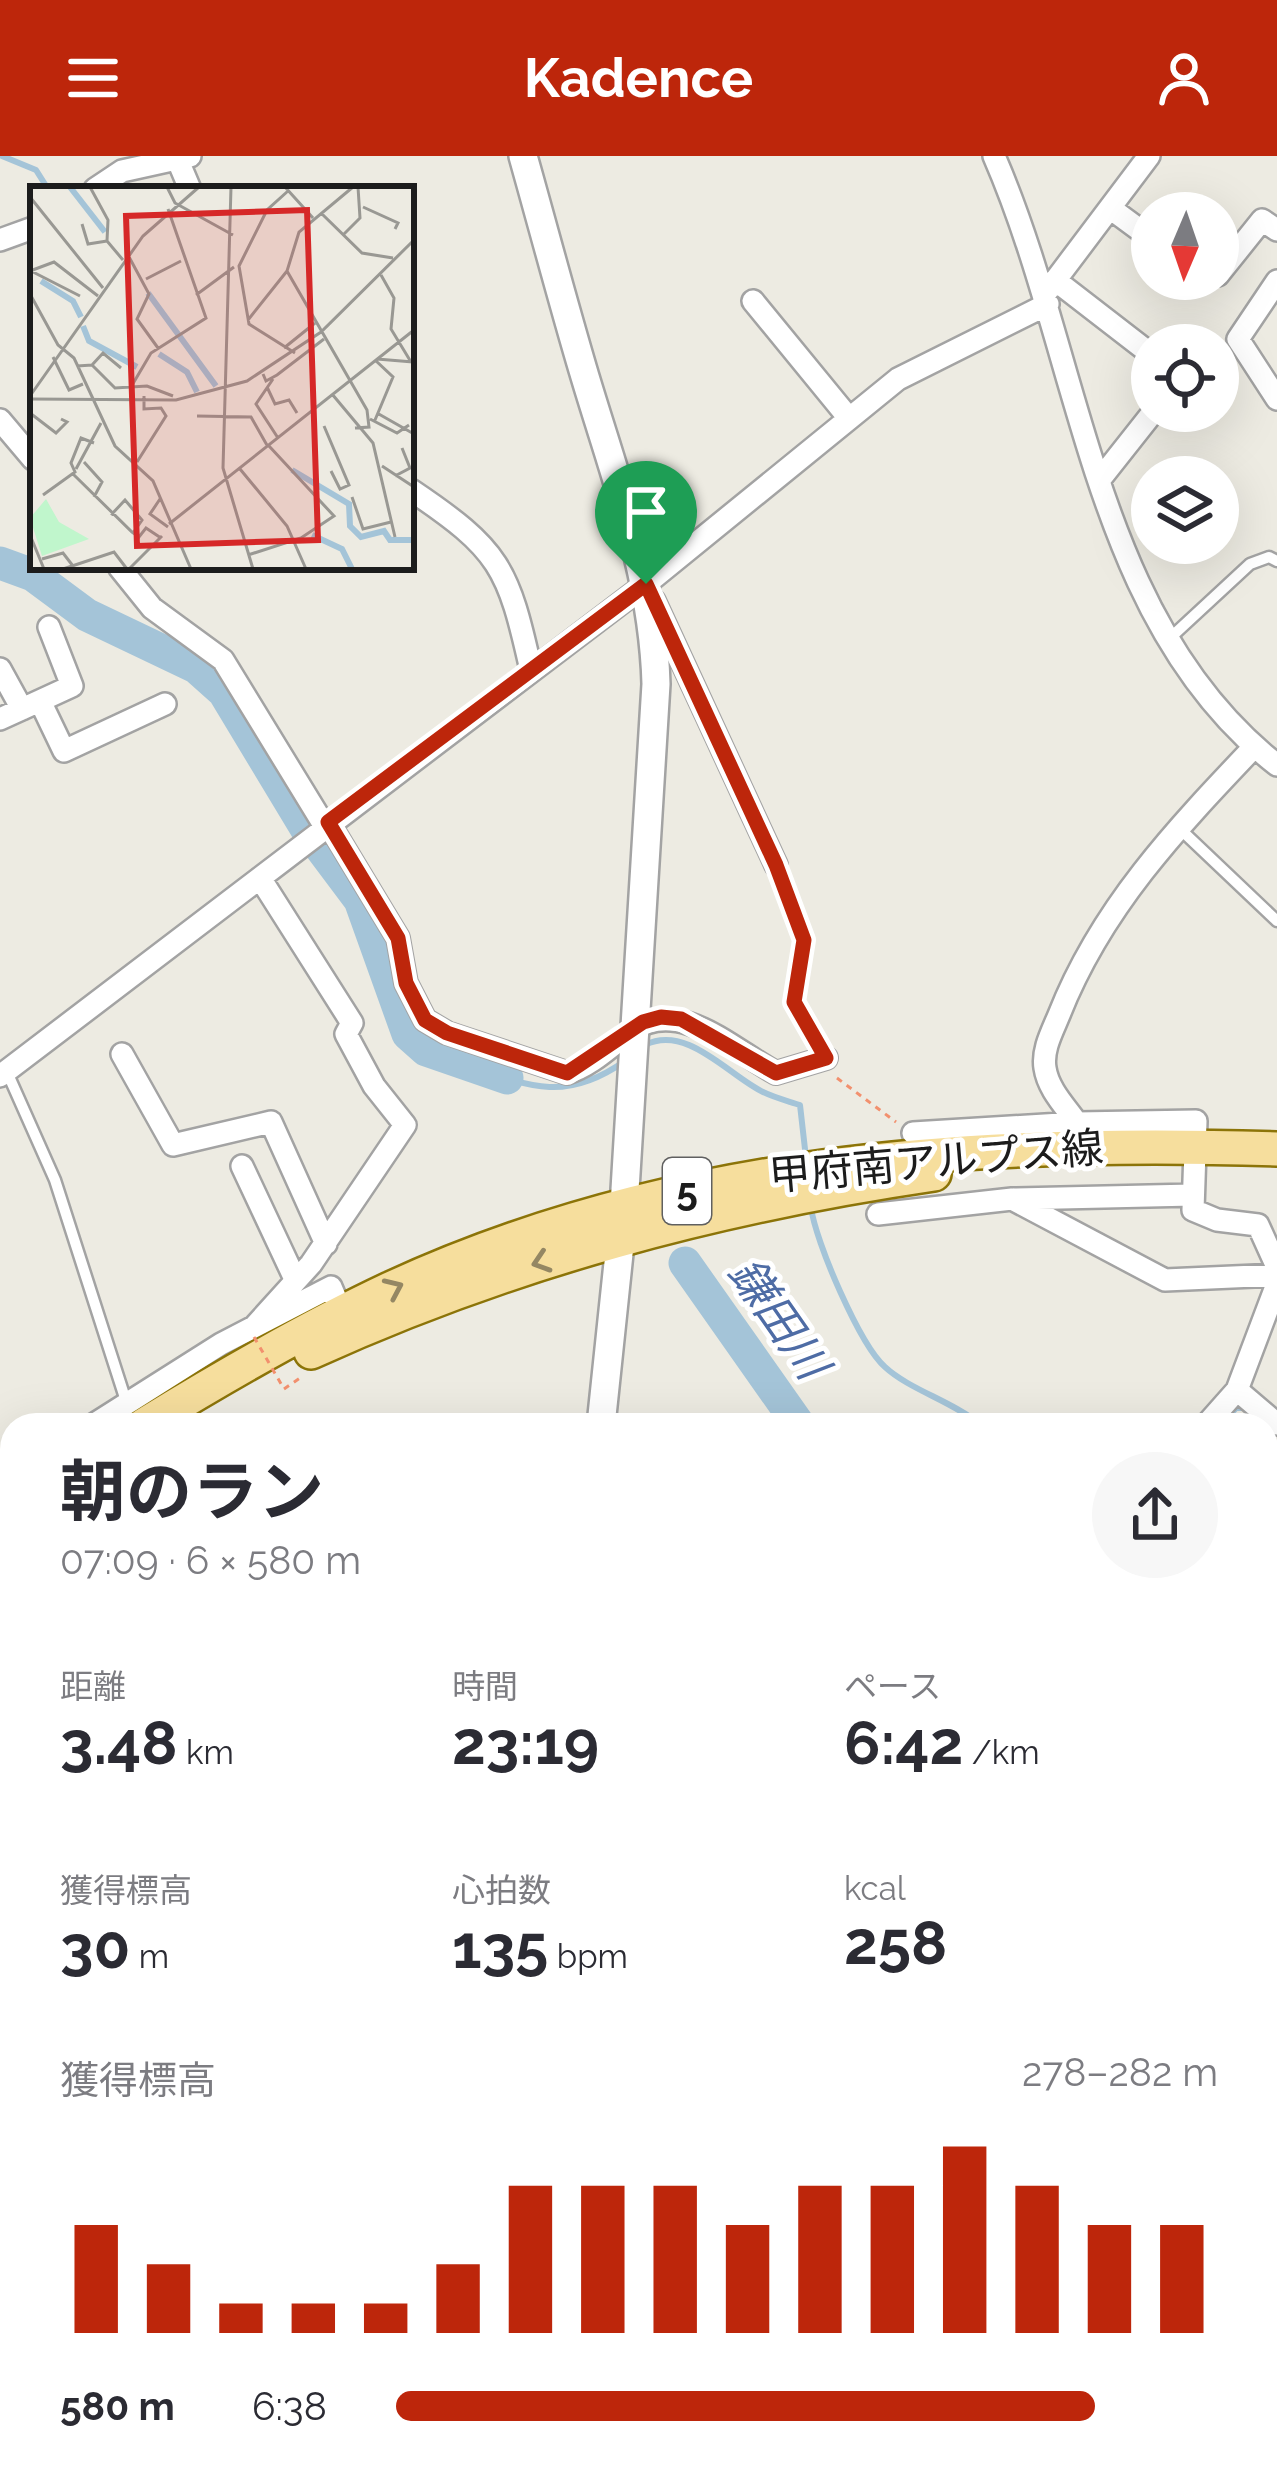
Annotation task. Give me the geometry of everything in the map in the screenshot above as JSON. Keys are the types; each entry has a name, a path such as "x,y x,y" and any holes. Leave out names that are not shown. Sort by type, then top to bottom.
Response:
{"main road":[{"name":"甲府南アルプス線","path":"135,1413 347,1323 470,1256 622,1221 740,1178 889,1157 1027,1146 1194,1169 1277,1170"},
{"name":"甲府南アルプス線","path":"1194,1169 1277,1149"},
{"name":"甲府南アルプス線","path":"203,1413 347,1323"}],"street":[{"path":"523,156 584,374 621,480 646,584 656,684 622,1221 603,1413"},
{"path":"994,156 1049,293 1101,478 1134,571 1168,639 1231,726 1277,765"},
{"path":"3,1073 646,584 794,468 848,417 932,359 1049,293 1149,156"},
{"path":"100,186 122,171 182,157"},
{"path":"1110,208 1131,224"},
{"path":"1239,247 1262,220 1277,230"},
{"path":"0,240 30,229"},
{"path":"1277,281 1238,339 1277,399"},
{"path":"1049,293 1131,342"},
{"path":"753,301 848,417"},
{"path":"0,420 30,455"},
{"path":"1101,478 1137,432"},
{"path":"414,492 476,538 507,575 531,670"},
{"path":"121,570 152,608 223,660 398,938 406,983 425,1020 447,1033 567,1073 661,1017 681,1019 776,1073 826,1058"},
{"path":"646,584 776,865"},
{"path":"0,719 72,686 49,627"},
{"path":"0,669 64,751 165,704"},
{"path":"1077,1123 1048,1082 1047,1045 1076,971 1109,915 1178,827 1255,747"},
{"path":"254,1332 326,1244 405,1125 374,1086 346,1034 352,1023 260,878"},
{"path":"122,1054 173,1145 271,1122 326,1244"},
{"path":"913,1133 1196,1121 1193,1210 1258,1225 1277,1275 1237,1390 1217,1413"},
{"path":"242,1166 295,1279"},
{"path":"878,1214 1012,1199 1194,1169"},
{"path":"1012,1199 1165,1280 1277,1275"},
{"path":"135,1413 254,1332 331,1287 347,1323"},
{"path":"1237,1390 1264,1413"}],"lane":[{"path":"1168,639 1250,564 1269,557 1277,561"},
{"path":"1178,827 1277,921"},
{"path":"3,1073 55,1180 135,1413"}],"path":[{"path":"776,865 804,940 794,1002 838,1080 913,1133"},
{"path":"254,1332 284,1389 315,1369"}],"waterway":[{"path":"2,156 36,170 46,186"},
{"name":"鎌田川","path":"0,563 33,575 87,615 196,667 224,692 306,828 360,900 408,1034 426,1050 507,1078"},
{"path":"645,1045 661,1040 692,1046 763,1092 800,1105 806,1158"},
{"path":"462,1062 526,1084 564,1087 583,1083 625,1061"},
{"path":"811,1207 840,1291 875,1355 895,1375 963,1413"},
{"name":"鎌田川","path":"685,1263 791,1413"},
{"path":"1232,1413 1245,1408"}],"route":[{"path":"646,584 776,865 804,940 794,1002 826,1058 790,1072 776,1073 681,1019 643,1022 578,1070 567,1073 447,1033 425,1020 416,1005 406,983 398,938 328,822 646,584"}]}
